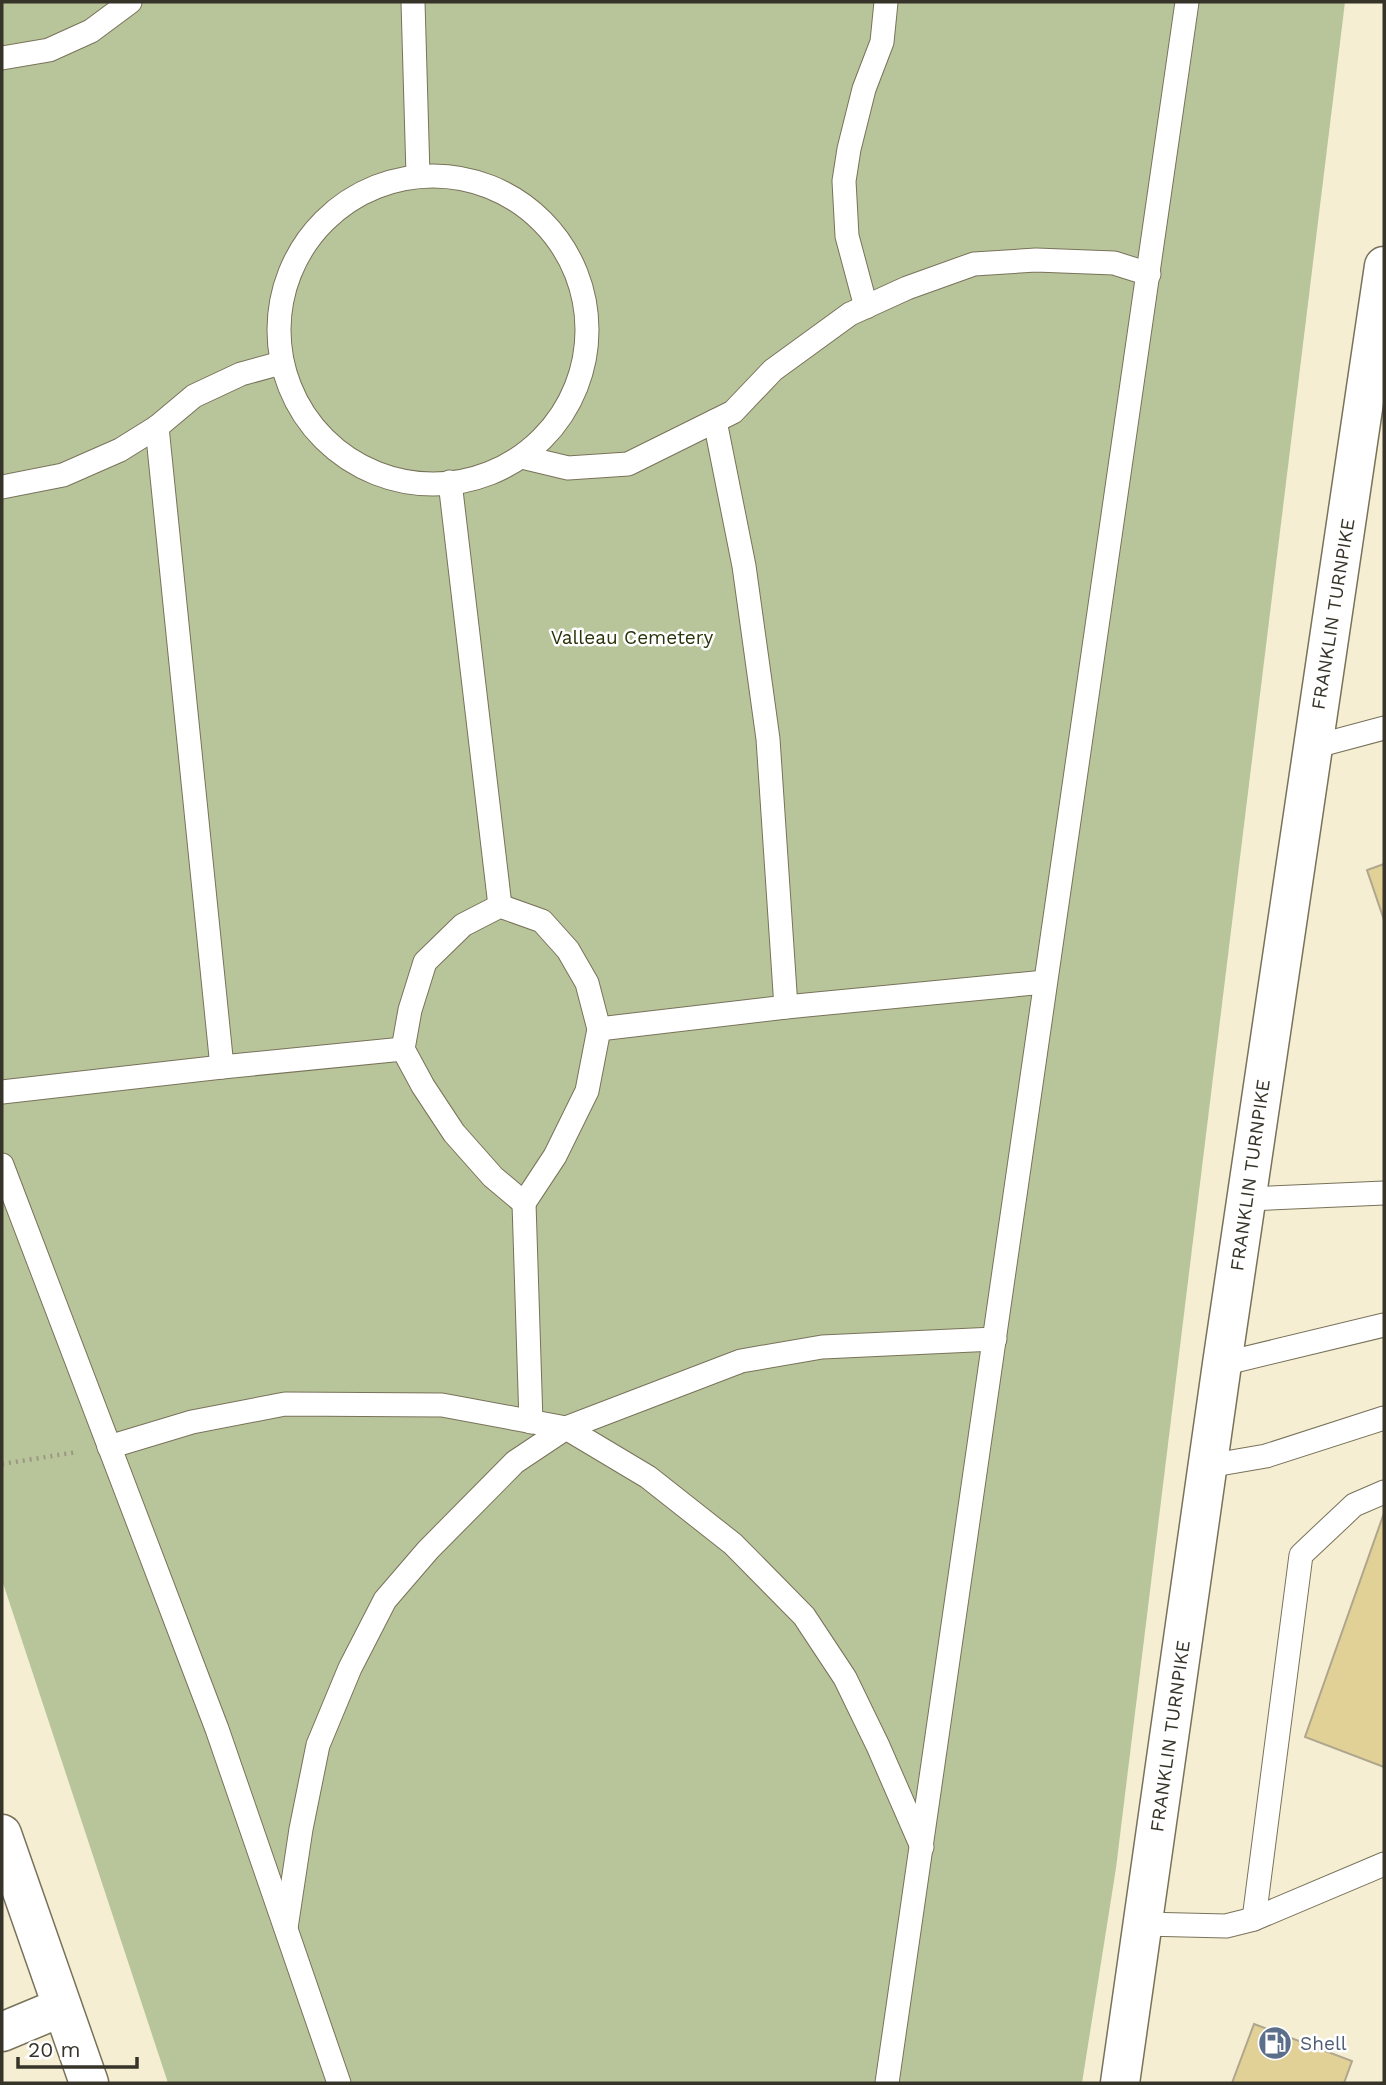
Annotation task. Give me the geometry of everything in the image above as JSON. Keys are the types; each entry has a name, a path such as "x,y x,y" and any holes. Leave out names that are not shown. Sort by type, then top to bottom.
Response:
{"street":[{"name":"FRANKLIN TURNPIKE","path":"1120,2083 1313,747 1374,415 1384,267"},
{"path":"2,1834 89,2083"},
{"path":"2,2032 61,2007"}],"lane":[{"path":"2,58 49,50 91,32 130,2"},
{"path":"414,2 418,175"},
{"path":"866,307 847,236 844,181 864,89 881,42 886,2"},
{"path":"887,2083 1187,2"},
{"path":"418,175 451,176 497,189 538,216 570,258 587,314 580,377 550,431 522,457 482,477 428,485 390,479 334,448 296,403 281,363 278,319 291,266 333,211 382,183 418,175"},
{"path":"522,457 568,468 628,464 733,412 773,370 850,314 906,288 974,264 1036,260 1114,263 1149,274"},
{"path":"2,487 63,475 120,450 156,427 194,396 241,374 281,363"},
{"path":"715,421 744,566 768,738 786,1007"},
{"path":"156,427 222,1067"},
{"path":"450,482 500,906"},
{"path":"1313,747 1384,728"},
{"path":"524,1203 493,1177 454,1133 423,1086 403,1049 410,1010 425,962 463,925 500,906 542,921 568,950 587,983 598,1029 587,1091 555,1156 524,1203 531,1422"},
{"path":"598,1029 786,1007 1045,982"},
{"path":"2,1092 403,1049"},
{"path":"2,1165 217,1729 340,2083"},
{"path":"1247,1199 1384,1193"},
{"path":"1222,1364 1384,1325"},
{"path":"286,1928 301,1829 318,1745 350,1668 385,1600 428,1550 515,1462 566,1428 740,1361 822,1347 995,1339"},
{"path":"109,1447 192,1422 285,1404 443,1405 566,1428 648,1478 733,1544 804,1616 845,1678 922,1847"},
{"path":"1208,1466 1266,1456 1384,1418"},
{"path":"1254,1919 1301,1555 1354,1505 1384,1492"},
{"path":"1143,1924 1226,1926 1254,1919 1384,1864"}],"path":[{"path":"2,1464 109,1447"}],"green space":[{"name":"Valleau Cemetery","path":"2,2 1345,2 1116,1868 1082,2083 168,2083 2,1580"}],"building":[{"path":"1384,864 1384,920 1367,870"},
{"path":"1384,1513 1384,1767 1305,1737"},
{"name":"Shell","path":"1254,2024 1352,2061 1344,2083 1232,2083"}],"place":[{"name":"Shell","path":"1275,2043"}]}
